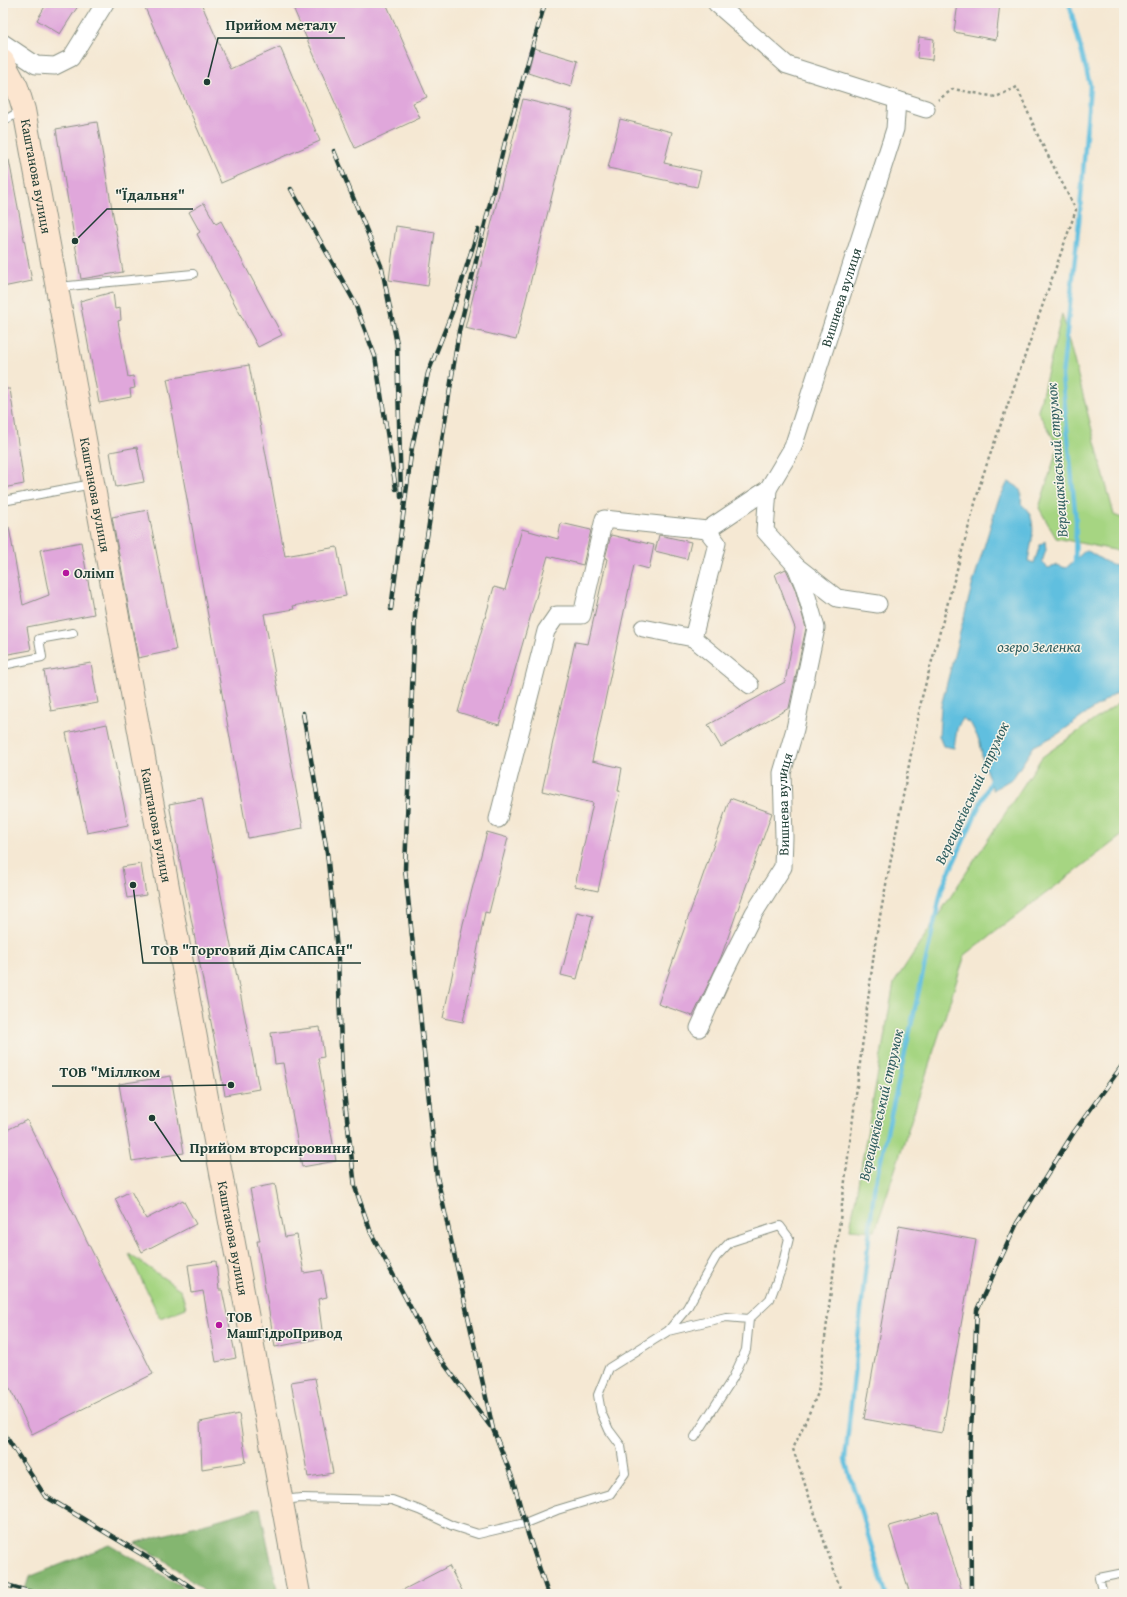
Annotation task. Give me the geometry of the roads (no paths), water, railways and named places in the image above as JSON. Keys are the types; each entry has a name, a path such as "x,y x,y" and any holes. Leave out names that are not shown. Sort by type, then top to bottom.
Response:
{"street":[{"path":"3,43 36,66 55,66 72,58 105,3"},
{"path":"716,3 787,65 926,109"},
{"name":"Каштанова вулиця","path":"3,61 16,87 24,110 299,1594"},
{"name":"Вишнева вулиця","path":"707,530 768,489 794,447 895,129 897,100"},
{"name":"Вишнева вулиця","path":"768,489 765,531 796,566 837,598 878,604"},
{"path":"498,819 546,631 557,615 582,615 604,519 707,530 717,543 693,638"},
{"name":"Вишнева вулиця","path":"699,1028 722,977 754,913 783,868 784,837 782,773 796,729 816,628 804,586 796,566"},
{"path":"643,628 693,638 750,685"}],"lane":[{"path":"3,121 24,110"},
{"path":"57,287 193,274"},
{"path":"3,501 93,484"},
{"path":"3,665 42,657 39,639 73,633"},
{"path":"282,1500 301,1498 392,1500 419,1510 453,1526 478,1534 525,1523 557,1510 610,1494 625,1473 622,1446 609,1430 601,1412 598,1395 609,1368 668,1331 687,1308 716,1257 730,1242 780,1226 789,1238 782,1266 770,1299 749,1320 746,1350 733,1378 695,1437"},
{"path":"668,1331 726,1317 749,1320"},
{"path":"1103,1594 1099,1578 1124,1573"}],"water":[{"name":"озеро Зеленка","path":"1008,482 1018,487 1021,492 1021,504 1031,516 1033,531 1028,561 1034,563 1040,545 1045,541 1046,550 1042,562 1048,568 1057,565 1066,568 1086,550 1108,563 1124,565 1124,687 1058,734 1034,746 1013,778 993,790 983,762 980,742 971,724 962,718 957,729 954,748 943,746 939,736 941,706 972,586 998,501"}],"waterway":[{"name":"Верещаківський струмок","path":"1069,3 1090,85 1079,222 1062,376 1076,521 1075,565"},
{"name":"Верещаківський струмок","path":"886,1594 845,1460 874,1190 942,888 992,778"}],"railway":[{"path":"545,3 505,142 459,331 415,614 405,869 437,1177 493,1429 513,1480 528,1534 548,1594"},
{"path":"334,151 382,268 397,344 401,497"},
{"path":"291,189 354,301 375,356 396,489"},
{"path":"391,609 412,447 428,373 453,310 478,230"},
{"path":"303,713 327,852 338,959 342,1075 355,1187 371,1233 431,1346 490,1426"},
{"path":"971,1594 970,1452 977,1310 1017,1223 1074,1132 1124,1063"},
{"path":"3,1432 45,1496 153,1561 201,1594"},
{"path":"3,1584 38,1594"}],"place":[{"name":"Прийом металу","path":"207,82"},
{"name":"\"Їдальня\"","path":"75,241"},
{"name":"Олімп","path":"66,573"},
{"name":"ТОВ \"Торговий Дім САПСАН\"","path":"133,885"},
{"name":"ТОВ \"Міллком","path":"231,1085"},
{"name":"Прийом вторсировини","path":"152,1118"},
{"name":"ТОВ МашГідроПривод","path":"219,1325"}]}
